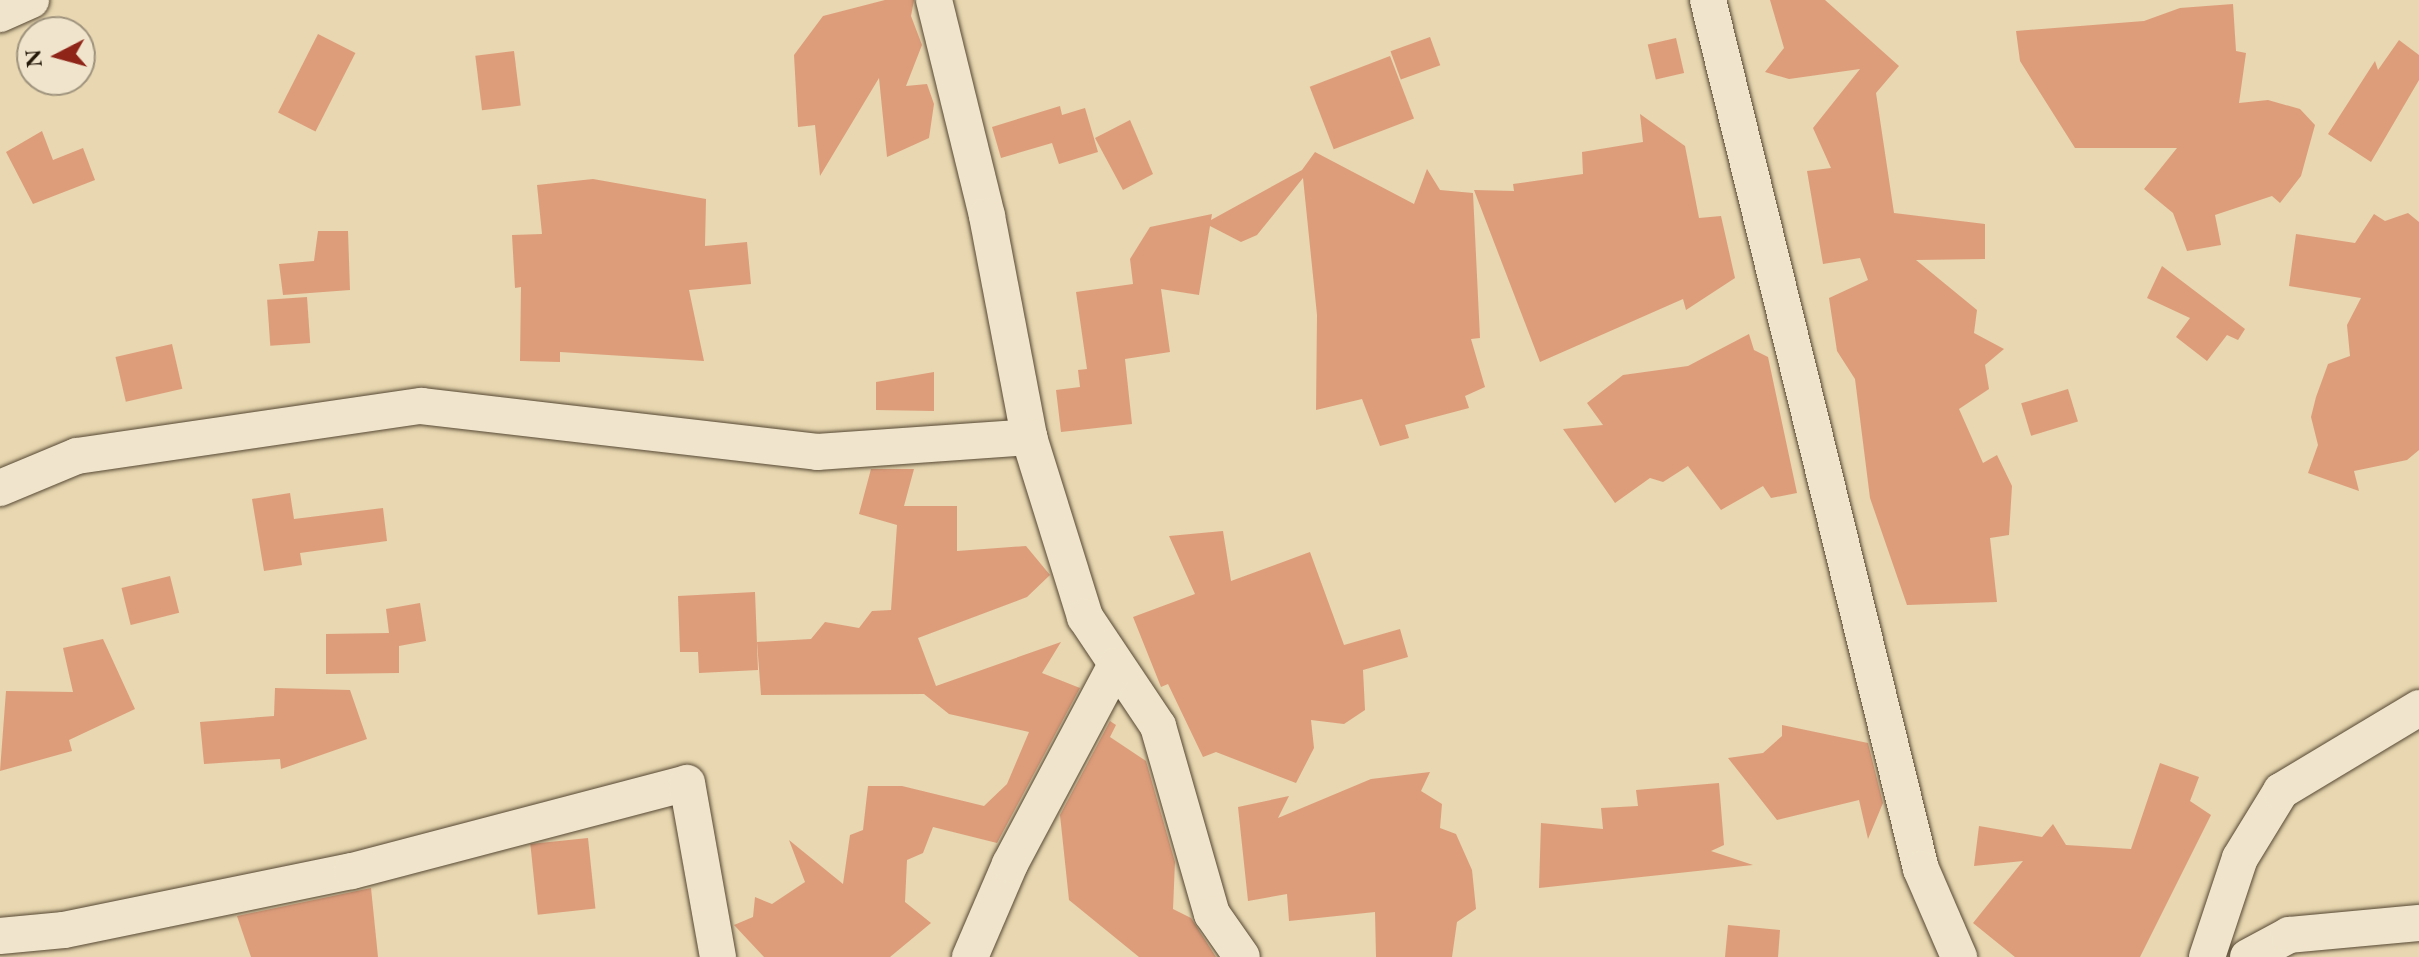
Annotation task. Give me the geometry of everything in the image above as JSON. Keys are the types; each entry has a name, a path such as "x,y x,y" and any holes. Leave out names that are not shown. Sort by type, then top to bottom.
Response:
{"street":[{"path":"0,14 31,0"},
{"path":"934,0 987,216 1029,437 1085,617 1158,726 1212,914 1242,957"},
{"path":"1708,0 1921,869 1959,957"},
{"path":"0,488 77,456 421,406 817,452 1029,437"},
{"path":"970,957 1010,864 1116,665"},
{"path":"2207,957 2240,858 2281,791 2419,708"},
{"path":"0,936 64,930 352,871 687,783 718,957"},
{"path":"2248,957 2289,935 2419,923"}],"building":[{"path":"885,0 914,0 911,16 922,45 906,86 927,84 934,104 929,138 887,157 879,78 820,176 815,125 798,127 794,55 823,16"},
{"path":"1770,0 1825,0 1899,66 1876,93 1894,213 1985,224 1985,259 1916,260 1977,310 1974,333 2004,349 1985,365 1989,389 1959,409 1983,463 1997,455 2012,486 2009,535 1990,538 1997,602 1907,605 1870,498 1855,379 1837,351 1829,298 1868,280 1860,258 1823,264 1807,171 1831,168 1813,128 1860,69 1789,79 1765,72 1784,48"},
{"path":"2233,4 2236,51 2246,53 2239,103 2268,100 2300,109 2315,125 2301,176 2280,203 2272,196 2215,215 2221,245 2187,251 2173,213 2144,189 2177,148 2075,148 2020,61 2016,31 2144,21 2180,8"},
{"path":"318,34 355,53 315,131 278,112"},
{"path":"1430,37 1440,65 1401,80 1391,51"},
{"path":"1676,38 1684,73 1656,80 1648,45"},
{"path":"2399,40 2419,55 2419,80 2371,162 2328,134 2375,61 2378,70"},
{"path":"514,51 521,106 482,110 475,56"},
{"path":"1390,56 1414,119 1334,149 1310,87"},
{"path":"1060,106 1062,115 1085,108 1098,152 1059,164 1052,143 1001,158 992,127"},
{"path":"1640,114 1685,146 1699,218 1721,216 1735,278 1686,310 1683,299 1540,362 1474,190 1514,191 1513,184 1583,174 1582,152 1643,142"},
{"path":"1130,120 1153,174 1123,190 1095,138"},
{"path":"42,131 53,160 83,148 95,180 33,204 6,152"},
{"path":"1315,152 1414,204 1427,169 1440,190 1473,193 1480,338 1471,339 1485,387 1465,396 1469,408 1405,425 1409,438 1380,446 1362,399 1316,410 1317,315 1303,178 1257,235 1241,242 1210,226 1199,295 1161,289 1170,352 1125,359 1132,424 1061,432 1056,390 1080,387 1078,370 1087,369 1076,292 1133,284 1130,259 1150,227 1212,214 1211,220 1302,170"},
{"path":"593,179 706,199 705,246 747,242 751,284 689,290 704,361 560,352 560,362 520,361 521,287 515,288 512,235 542,234 537,185"},
{"path":"2408,213 2419,222 2419,450 2407,460 2354,471 2359,491 2308,473 2318,445 2311,417 2316,397 2328,364 2350,356 2347,325 2361,298 2289,286 2296,234 2355,243 2374,214 2385,221"},
{"path":"318,231 348,231 350,290 283,295 279,264 314,261"},
{"path":"2162,266 2245,329 2238,340 2227,335 2207,361 2176,337 2190,318 2147,298"},
{"path":"307,297 310,343 270,346 267,300"},
{"path":"1749,334 1754,350 1768,357 1797,493 1771,498 1763,486 1721,510 1688,466 1663,482 1650,478 1615,503 1563,429 1603,425 1587,403 1623,375 1688,366"},
{"path":"172,344 182,389 126,402 115,357"},
{"path":"934,372 934,411 876,410 876,382"},
{"path":"2068,389 2078,422 2031,436 2021,403"},
{"path":"871,469 914,469 904,506 957,506 957,551 1026,546 1050,575 1027,597 918,638 936,686 1061,642 1042,673 1080,688 997,843 933,827 923,853 907,860 905,902 931,923 890,957 764,957 734,925 753,917 755,897 772,904 805,882 789,840 843,884 850,835 863,830 868,786 902,786 984,806 1007,784 1029,732 949,714 924,694 761,695 757,642 811,639 825,622 859,628 872,611 891,610 897,525 859,514"},
{"path":"290,493 294,519 383,508 387,541 300,553 302,565 264,571 252,499"},
{"path":"1223,531 1231,581 1310,552 1344,645 1400,629 1408,657 1363,670 1365,710 1344,724 1311,720 1314,748 1296,783 1216,752 1203,757 1168,684 1161,687 1133,617 1195,594 1169,536"},
{"path":"170,576 179,613 131,625 121,588"},
{"path":"755,592 758,670 699,673 698,652 680,652 678,596"},
{"path":"420,603 426,641 399,646 399,673 326,674 326,634 389,633 386,609"},
{"path":"103,639 135,709 69,740 72,751 0,771 6,691 73,692 63,648"},
{"path":"275,688 350,690 367,739 281,769 280,759 204,764 200,722 274,716"},
{"path":"1110,721 1116,725 1110,737 1146,761 1175,862 1173,909 1191,918 1216,957 1139,957 1069,900 1060,815"},
{"path":"1782,725 1868,743 1883,803 1868,839 1859,800 1777,820 1728,758 1763,753 1782,736"},
{"path":"2160,763 2199,777 2190,801 2211,815 2140,957 2015,957 1973,923 2023,861 1974,866 1979,826 2042,837 2053,824 2066,845 2131,849"},
{"path":"1430,772 1421,791 1442,804 1440,828 1456,834 1472,870 1476,909 1457,922 1452,957 1376,957 1375,912 1289,921 1287,894 1248,901 1238,807 1289,796 1278,818 1371,779"},
{"path":"1719,783 1724,845 1711,851 1753,865 1539,888 1541,823 1603,829 1601,808 1638,806 1636,790"},
{"path":"588,838 595,909 538,915 530,844"},
{"path":"371,888 378,957 251,957 237,916"},
{"path":"1728,925 1780,930 1778,957 1725,957"}]}
